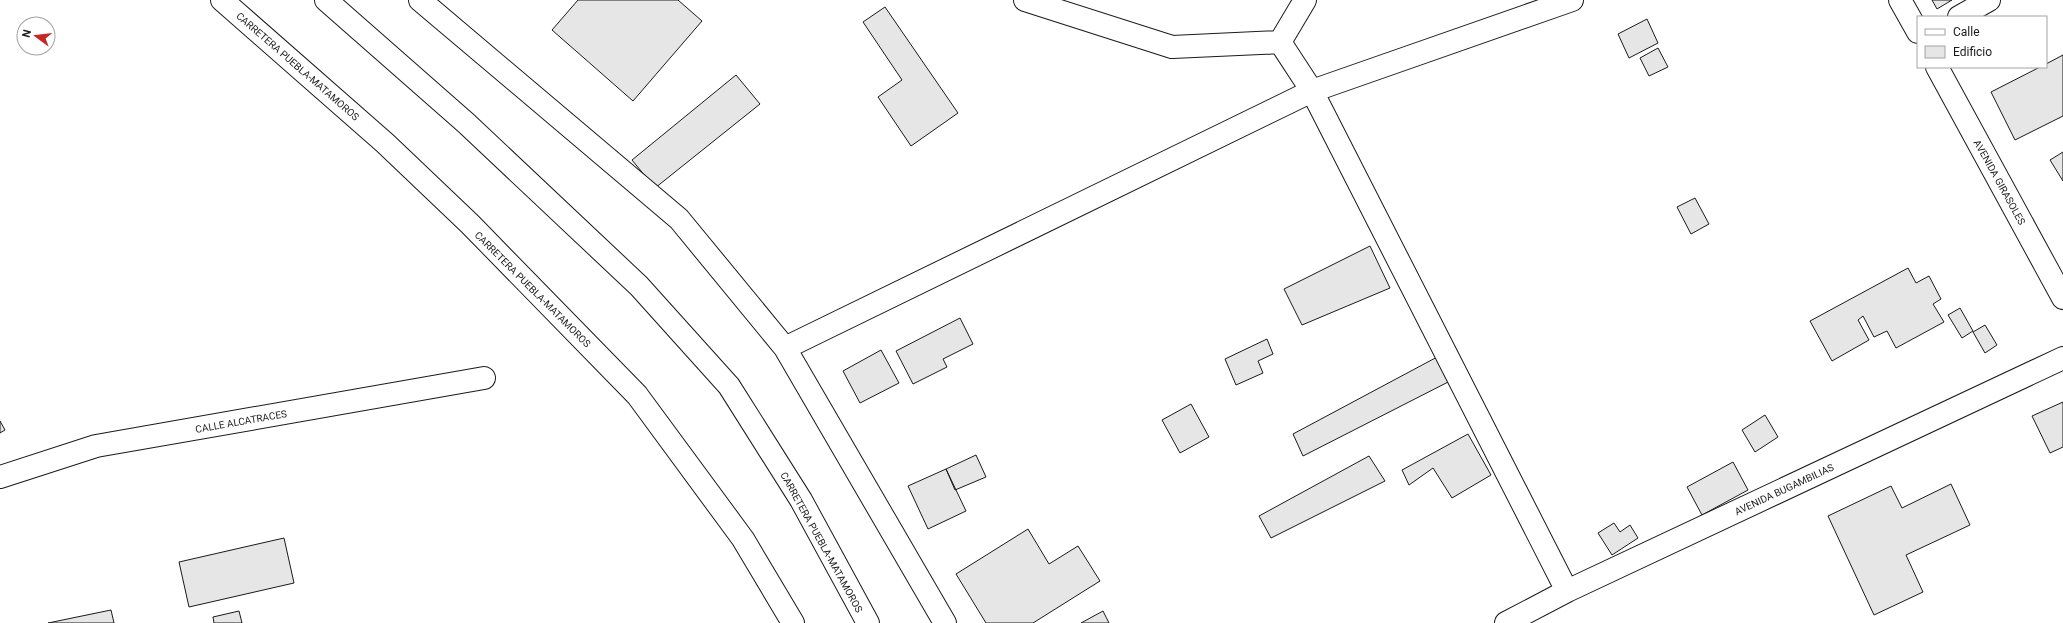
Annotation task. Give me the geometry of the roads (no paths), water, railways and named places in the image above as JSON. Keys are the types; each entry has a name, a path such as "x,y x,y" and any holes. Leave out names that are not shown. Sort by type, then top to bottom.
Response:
{"street":[{"name":"CARRETERA PUEBLA-MATAMOROS","path":"222,0 385,142 470,224 637,395 742,539 793,623"},
{"name":"CARRETERA PUEBLA-MATAMOROS","path":"326,0 466,123 634,280 729,386 801,500 868,623"},
{"path":"420,0 678,219 785,348 945,623"},
{"path":"1025,0 1172,47 1280,42"},
{"path":"1280,42 1305,0"},
{"path":"785,348 1312,91 1572,0"},
{"path":"1900,0 1917,30"},
{"path":"1961,16 1988,0"},
{"path":"1280,42 1312,91 1567,591"},
{"name":"AVENIDA GIRASOLES","path":"1938,68 2063,298"},
{"name":"AVENIDA BUGAMBILIAS","path":"1506,623 1567,591 2063,358"},
{"name":"CALLE ALCATRACES","path":"0,477 96,446 484,378"}]}
